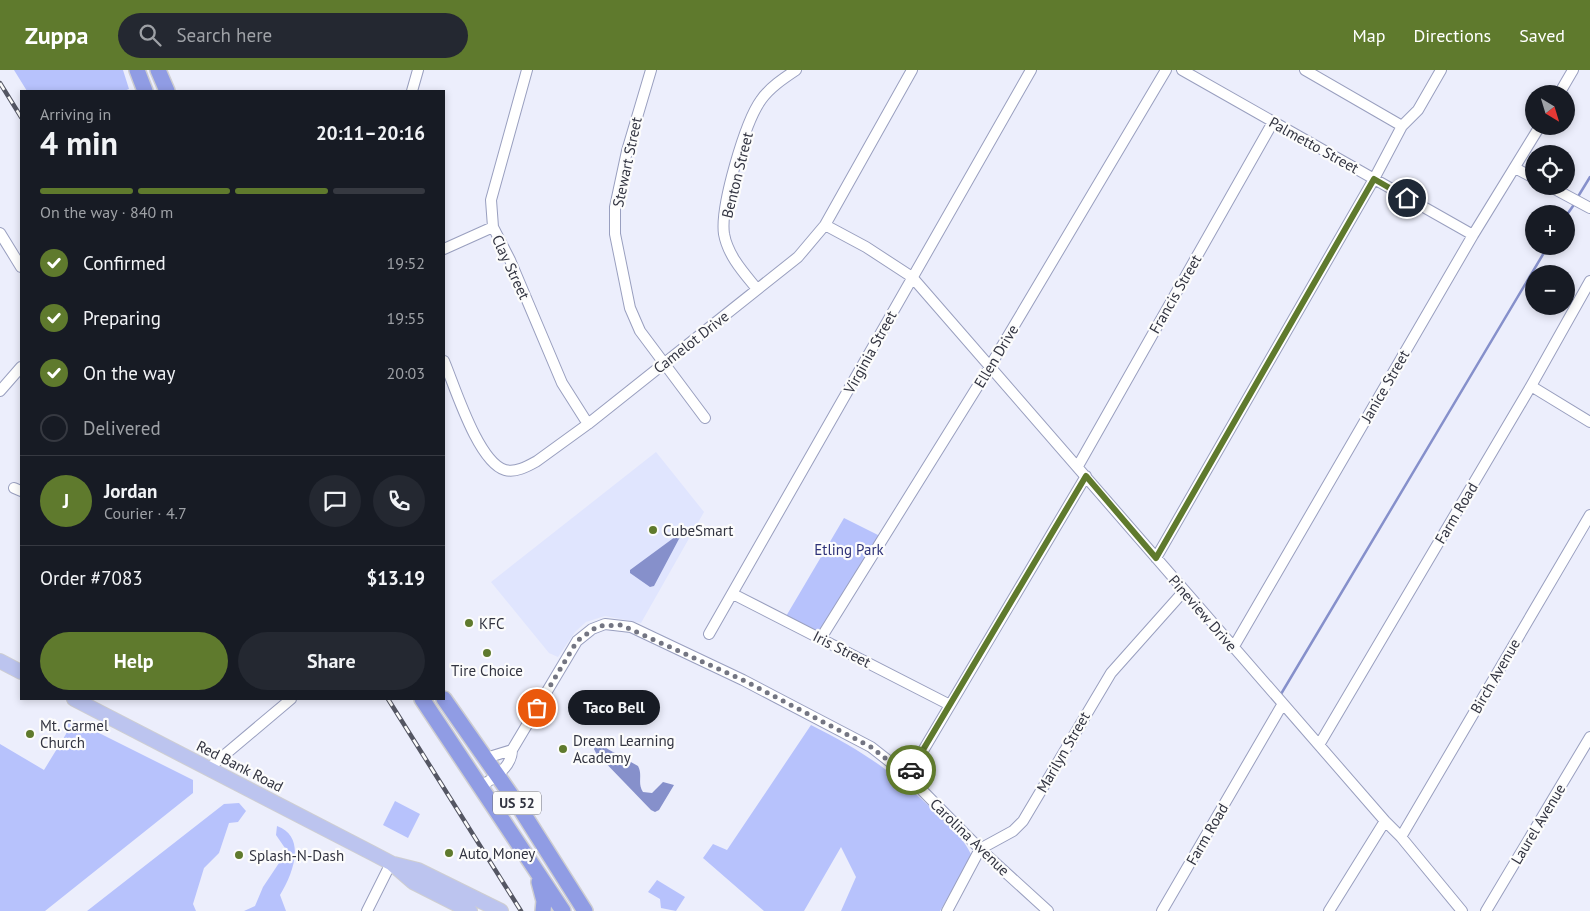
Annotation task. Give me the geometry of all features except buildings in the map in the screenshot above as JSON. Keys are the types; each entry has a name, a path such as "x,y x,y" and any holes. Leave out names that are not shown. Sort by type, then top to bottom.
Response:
{"highway":[{"path":"137,70 145,90"},
{"path":"158,70 166,90"},
{"name":"US 52","path":"445,699 498,776 585,911"},
{"name":"US 52","path":"423,700 563,911"},
{"path":"533,864 544,901 543,911"}],"main road":[{"path":"0,661 20,671"},
{"name":"Red Bank Road","path":"76,700 391,863 418,870 501,911"},
{"name":"Red Bank Road","path":"391,863 413,882 470,911"}],"street":[{"path":"412,90 418,70"},
{"name":"Clay Street","path":"528,70 491,200 493,227 510,260 562,383 571,401 588,424"},
{"name":"Stewart Street","path":"651,70 626,151 615,207 616,234 630,308 640,331 705,418"},
{"name":"Benton Street","path":"757,289 738,266 729,248 724,235 724,215 743,138 761,99 782,79 796,70"},
{"name":"Camelot Drive","path":"445,363 480,448 492,463 506,471 522,469 537,461 588,424 798,257 825,225 912,70"},
{"name":"Virginia Street","path":"709,634 1031,70"},
{"name":"Ellen Drive","path":"820,638 989,368 1166,70"},
{"name":"Palmetto Street","path":"1182,70 1473,235"},
{"path":"1305,70 1402,126"},
{"path":"1156,558 1374,179 1402,126 1418,110 1441,70"},
{"path":"1564,85 1573,70"},
{"name":"Francis Street","path":"1078,466 1273,122"},
{"name":"Janice Street","path":"1233,648 1473,235 1535,135"},
{"path":"1516,168 1525,173"},
{"path":"1566,195 1590,208"},
{"name":"Pineview Drive","path":"825,225 866,247 912,276 989,368 1078,466 1282,705 1384,821 1401,837 1462,911"},
{"path":"445,249 493,227"},
{"path":"0,233 20,265"},
{"name":"Farm Road","path":"1319,745 1531,386 1590,281"},
{"path":"0,391 20,368"},
{"path":"1531,386 1590,422"},
{"path":"908,776 1086,476"},
{"name":"Birch Avenue","path":"1401,837 1590,515"},
{"name":"Marilyn Street","path":"980,848 1013,831 1023,821 1111,673 1184,591"},
{"name":"Iris Street","path":"733,594 950,705"},
{"name":"Carolina Avenue","path":"481,786 498,776 512,756 512,750 577,641 598,626 613,623 631,627 743,680 871,747 908,776 980,848 1048,911"},
{"path":"209,768 290,700"},
{"name":"Farm Road","path":"1162,911 1282,705"},
{"name":"Laurel Avenue","path":"1486,911 1590,737"},
{"path":"486,758 512,750"},
{"path":"1329,911 1384,821"},
{"path":"947,911 980,848"},
{"path":"367,911 391,863"}],"shaded area":[{"path":"656,452 704,512 641,623 605,616 586,622 575,632 558,657 549,653 491,582"},
{"path":"679,534 680,537 654,586 650,587 630,573 630,570"},
{"path":"597,743 638,766 640,785 643,792 652,793 663,782 674,785 659,810 655,812 651,810 596,753 594,749"}],"green space":[{"path":"14,70 123,70 129,89 126,90 26,90"},
{"name":"Etling Park","path":"844,518 880,536 818,634 785,618"},
{"path":"69,718 193,780 193,793 45,911 0,911 0,744 44,770 66,734"},
{"path":"811,725 845,743 888,771 943,819 963,841 972,856 940,911 841,911 856,877 841,847 804,911 764,911 703,858 713,844 727,850"},
{"path":"395,801 420,814 408,838 383,825"},
{"path":"239,803 246,811 238,822 229,823 219,853 204,868 193,904 196,911 87,911 224,804"},
{"path":"277,826 286,831 292,838 295,847 293,867 280,895 286,911 244,911 255,906 263,887 287,851 276,835"},
{"path":"657,880 685,897 676,911 661,908 660,899 648,892"}],"waterway":[{"path":"1579,195 1590,177"},
{"path":"1281,694 1543,255"}],"railway":[{"path":"0,83 20,115"},
{"path":"389,700 521,911"}],"way so far":[{"path":"537,708 577,641 592,629 613,623 631,627 743,680 871,747 908,776 911,770"}],"place":[{"name":"CubeSmart","path":"653,530"},
{"name":"KFC","path":"469,623"},
{"name":"Tire Choice","path":"487,653"},
{"name":"Taco Bell","path":"537,708"},
{"name":"Mt. Carmel Church","path":"30,734"},
{"name":"Dream Learning Academy","path":"563,749"},
{"name":"Auto Money","path":"449,853"},
{"name":"Splash-N-Dash","path":"239,855"}],"route":[{"path":"911,770 1086,476 1156,558 1374,179 1407,198"}]}
